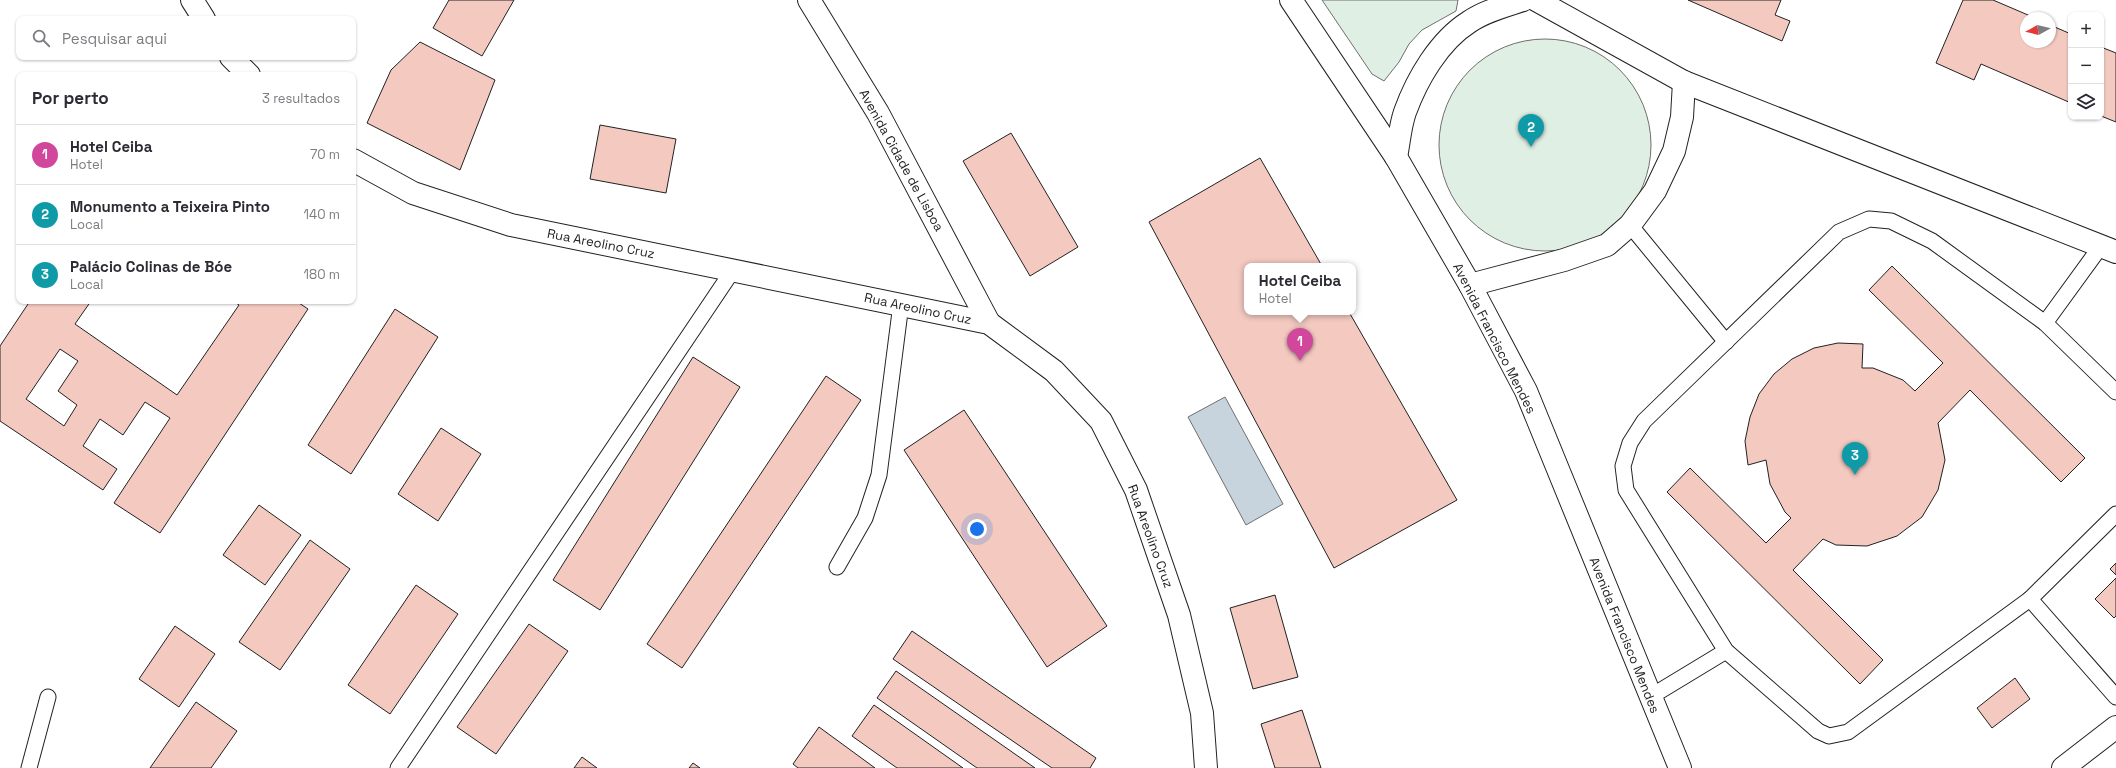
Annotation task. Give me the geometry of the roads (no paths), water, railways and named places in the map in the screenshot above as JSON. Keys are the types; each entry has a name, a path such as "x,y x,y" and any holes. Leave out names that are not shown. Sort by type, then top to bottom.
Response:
{"street":[{"path":"192,0 202,16"},
{"name":"Avenida Cidade de Lisboa","path":"809,0 878,113 989,323"},
{"name":"Avenida Francisco Mendes","path":"1291,0 1396,157 1470,285 1526,391 1680,768"},
{"path":"1396,157 1404,113 1418,82 1437,53 1452,36 1469,22 1490,11 1523,0"},
{"path":"1536,0 1684,82 2108,249"},
{"path":"234,60 246,72"},
{"path":"1470,285 1557,262 1607,245 1630,225 1655,191 1674,151 1682,117 1684,82"},
{"name":"Rua Areolino Cruz","path":"356,162 413,193 511,225 989,323 1054,371 1100,421 1136,490 1179,615 1202,713 1206,768"},
{"path":"2063,768 2116,727"}],"lane":[{"path":"2116,392 2045,323 1932,241 1891,221 1869,219 1839,232 1644,421 1630,443 1623,466 1626,490 1726,651 1818,731 1829,736 1848,732 2030,599 2116,514"},
{"path":"1630,225 1726,342"},
{"path":"2045,323 2108,249"},
{"path":"398,768 733,270"},
{"path":"837,567 865,518 879,475 901,304"},
{"path":"2030,599 2116,697"},
{"path":"1650,697 1726,651"},
{"path":"29,768 48,697"}],"place":[{"name":"Monumento a Teixeira Pinto","path":"1531,147"},
{"name":"Hotel Ceiba","path":"1300,361"},
{"name":"Palácio Colinas de Bóe","path":"1855,475"}]}
